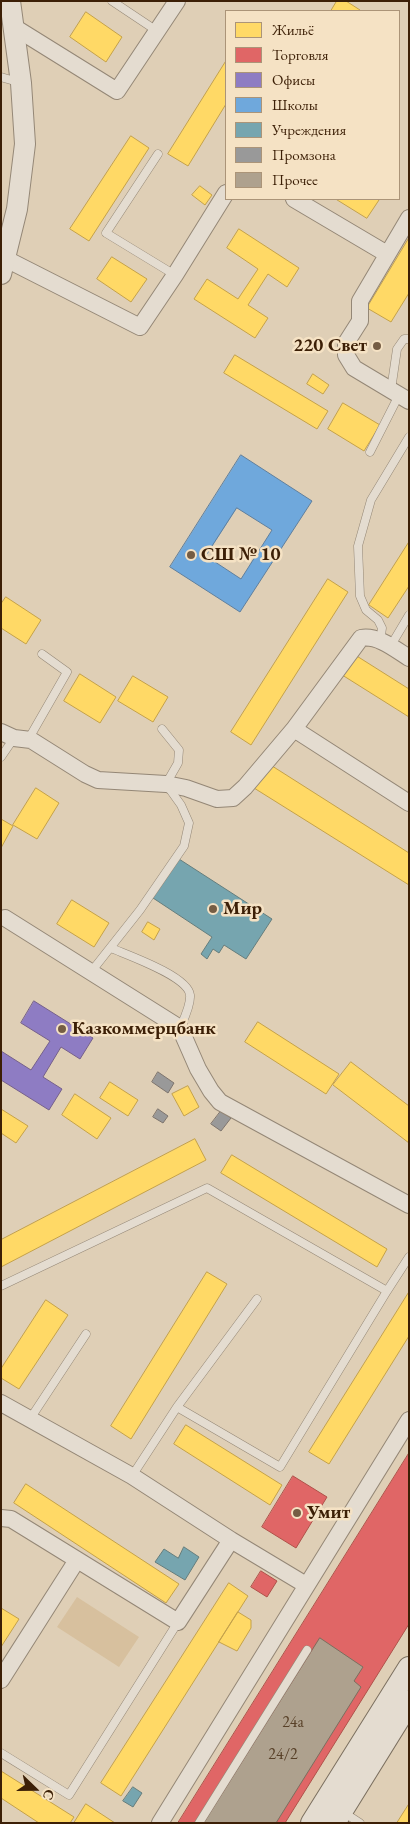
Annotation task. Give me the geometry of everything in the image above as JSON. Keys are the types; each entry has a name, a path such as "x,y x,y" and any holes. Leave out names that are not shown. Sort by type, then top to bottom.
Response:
{"main road":[{"path":"312,1823 409,1668"},
{"path":"345,1819 409,1702"}],"street":[{"path":"10,1 21,83 25,144 17,209 3,267 140,327 225,195"},
{"path":"14,26 117,91 177,1"},
{"path":"296,200 387,254"},
{"path":"399,395 354,368 346,355 346,343 360,321 360,301 409,218"},
{"path":"14,736 98,780 166,784 186,788 217,799 233,798 245,787 294,729 360,638 369,637 409,658"},
{"path":"294,729 409,803"},
{"path":"2,919 180,1028 210,1091 220,1102 409,1205"},
{"path":"1,1403 132,1476 230,1540 306,1585"},
{"path":"160,1823 409,1420"},
{"path":"1,1518 11,1518 74,1564 178,1622 230,1540"},
{"path":"1,1679 74,1564"}],"lane":[{"path":"112,1 157,31"},
{"path":"1,77 21,83"},
{"path":"158,154 106,233 175,275"},
{"path":"370,452 399,395 397,349 404,340 409,339"},
{"path":"385,644 382,628 378,620 366,610 360,596 358,546 371,500 409,438"},
{"path":"385,644 409,615"},
{"path":"1,757 14,736 67,672 42,654"},
{"path":"91,972 140,910 184,846 189,823 181,805 166,784 178,763 179,750 162,728"},
{"path":"111,948 178,979 188,988 190,995 186,1014 180,1028"},
{"path":"1,1286 207,1188 386,1291"},
{"path":"177,1407 280,1467 386,1291 409,1257"},
{"path":"132,1476 177,1407 257,1299"},
{"path":"30,1419 86,1334"},
{"path":"1,1753 69,1795 178,1622"},
{"path":"199,1823 307,1650"}],"shaded area":[{"path":"77,1597 139,1637 119,1667 57,1627"}],"building: Жильё":[{"path":"337,1 346,1 360,10 332,10"},
{"path":"86,12 122,37 106,62 70,37"},
{"path":"225,63 225,106 188,166 168,154"},
{"path":"131,136 149,148 89,241 70,229"},
{"path":"200,186 212,195 205,205 192,195"},
{"path":"338,200 379,200 367,218"},
{"path":"239,229 299,268 287,287 268,274 248,305 268,318 255,338 194,299 207,279 238,299 258,269 227,248"},
{"path":"409,238 409,293 391,322 367,308"},
{"path":"112,257 147,279 131,302 97,279"},
{"path":"235,355 328,411 317,429 224,373"},
{"path":"313,374 329,385 323,394 307,384"},
{"path":"343,403 380,425 364,451 328,429"},
{"path":"409,542 409,586 388,618 369,605"},
{"path":"328,579 348,592 251,745 231,732"},
{"path":"6,597 41,620 26,644 1,628 1,604"},
{"path":"352,653 409,689 409,717 339,673"},
{"path":"80,674 116,697 100,723 64,701"},
{"path":"133,676 168,697 153,722 118,701"},
{"path":"269,764 409,853 409,885 254,788"},
{"path":"36,788 59,803 37,839 13,825"},
{"path":"1,819 13,826 1,848"},
{"path":"72,900 109,923 94,947 57,924"},
{"path":"148,922 160,929 154,940 142,932"},
{"path":"258,1022 339,1074 326,1094 245,1042"},
{"path":"351,1062 409,1106 409,1143 333,1085"},
{"path":"110,1082 138,1100 128,1116 100,1098"},
{"path":"188,1086 199,1107 184,1116 172,1094"},
{"path":"75,1094 111,1118 97,1139 62,1115"},
{"path":"1,1109 28,1126 16,1143 1,1133"},
{"path":"195,1139 206,1160 1,1267 1,1240"},
{"path":"232,1155 387,1249 377,1267 221,1173"},
{"path":"207,1272 227,1284 131,1439 111,1426"},
{"path":"409,1292 409,1336 329,1464 309,1452"},
{"path":"46,1300 68,1315 19,1389 1,1378 1,1369"},
{"path":"186,1425 282,1485 270,1505 174,1444"},
{"path":"26,1484 179,1584 166,1603 14,1503"},
{"path":"229,1583 248,1596 121,1796 101,1783"},
{"path":"1,1608 19,1619 1,1647"},
{"path":"238,1612 251,1620 251,1628 237,1651 219,1642"},
{"path":"1,1771 74,1817 70,1823 39,1823 1,1798"},
{"path":"86,1804 115,1823 74,1823"},
{"path":"409,1804 409,1823 397,1823"}],"building: Торговля":[{"path":"409,1453 409,1624 285,1823 178,1823"},
{"path":"293,1476 327,1497 296,1548 262,1527"},
{"path":"261,1571 277,1581 267,1597 251,1587"}],"building: Офисы":[{"path":"34,1001 93,1038 80,1059 61,1047 43,1077 62,1089 49,1110 1,1080 1,1051 31,1070 50,1041 21,1023"}],"building: Школы":[{"path":"241,455 312,501 240,612 170,567","holes":["237,508 272,530 241,579 206,556"]}],"building: Учреждения":[{"name":"Мир","path":"179,859 272,919 246,959 224,945 219,953 213,949 207,959 201,954 212,937 153,898"},
{"path":"184,1547 199,1557 185,1580 155,1562 164,1549 178,1558"},
{"path":"133,1787 142,1793 133,1807 123,1801"}],"building: Промзона":[{"path":"158,1072 174,1083 168,1093 152,1082"},
{"path":"158,1109 168,1116 163,1123 153,1117"},
{"path":"221,1111 231,1118 221,1131 211,1124"}],"building: Прочее":[{"path":"320,1638 363,1667 354,1681 361,1687 276,1823 204,1823"}],"place":[{"name":"220 Свет","path":"377,346"},
{"name":"СШ № 10","path":"191,555"},
{"name":"Мир","path":"213,909"},
{"name":"Казкоммерцбанк","path":"62,1029"},
{"name":"Умит","path":"297,1513"}]}
